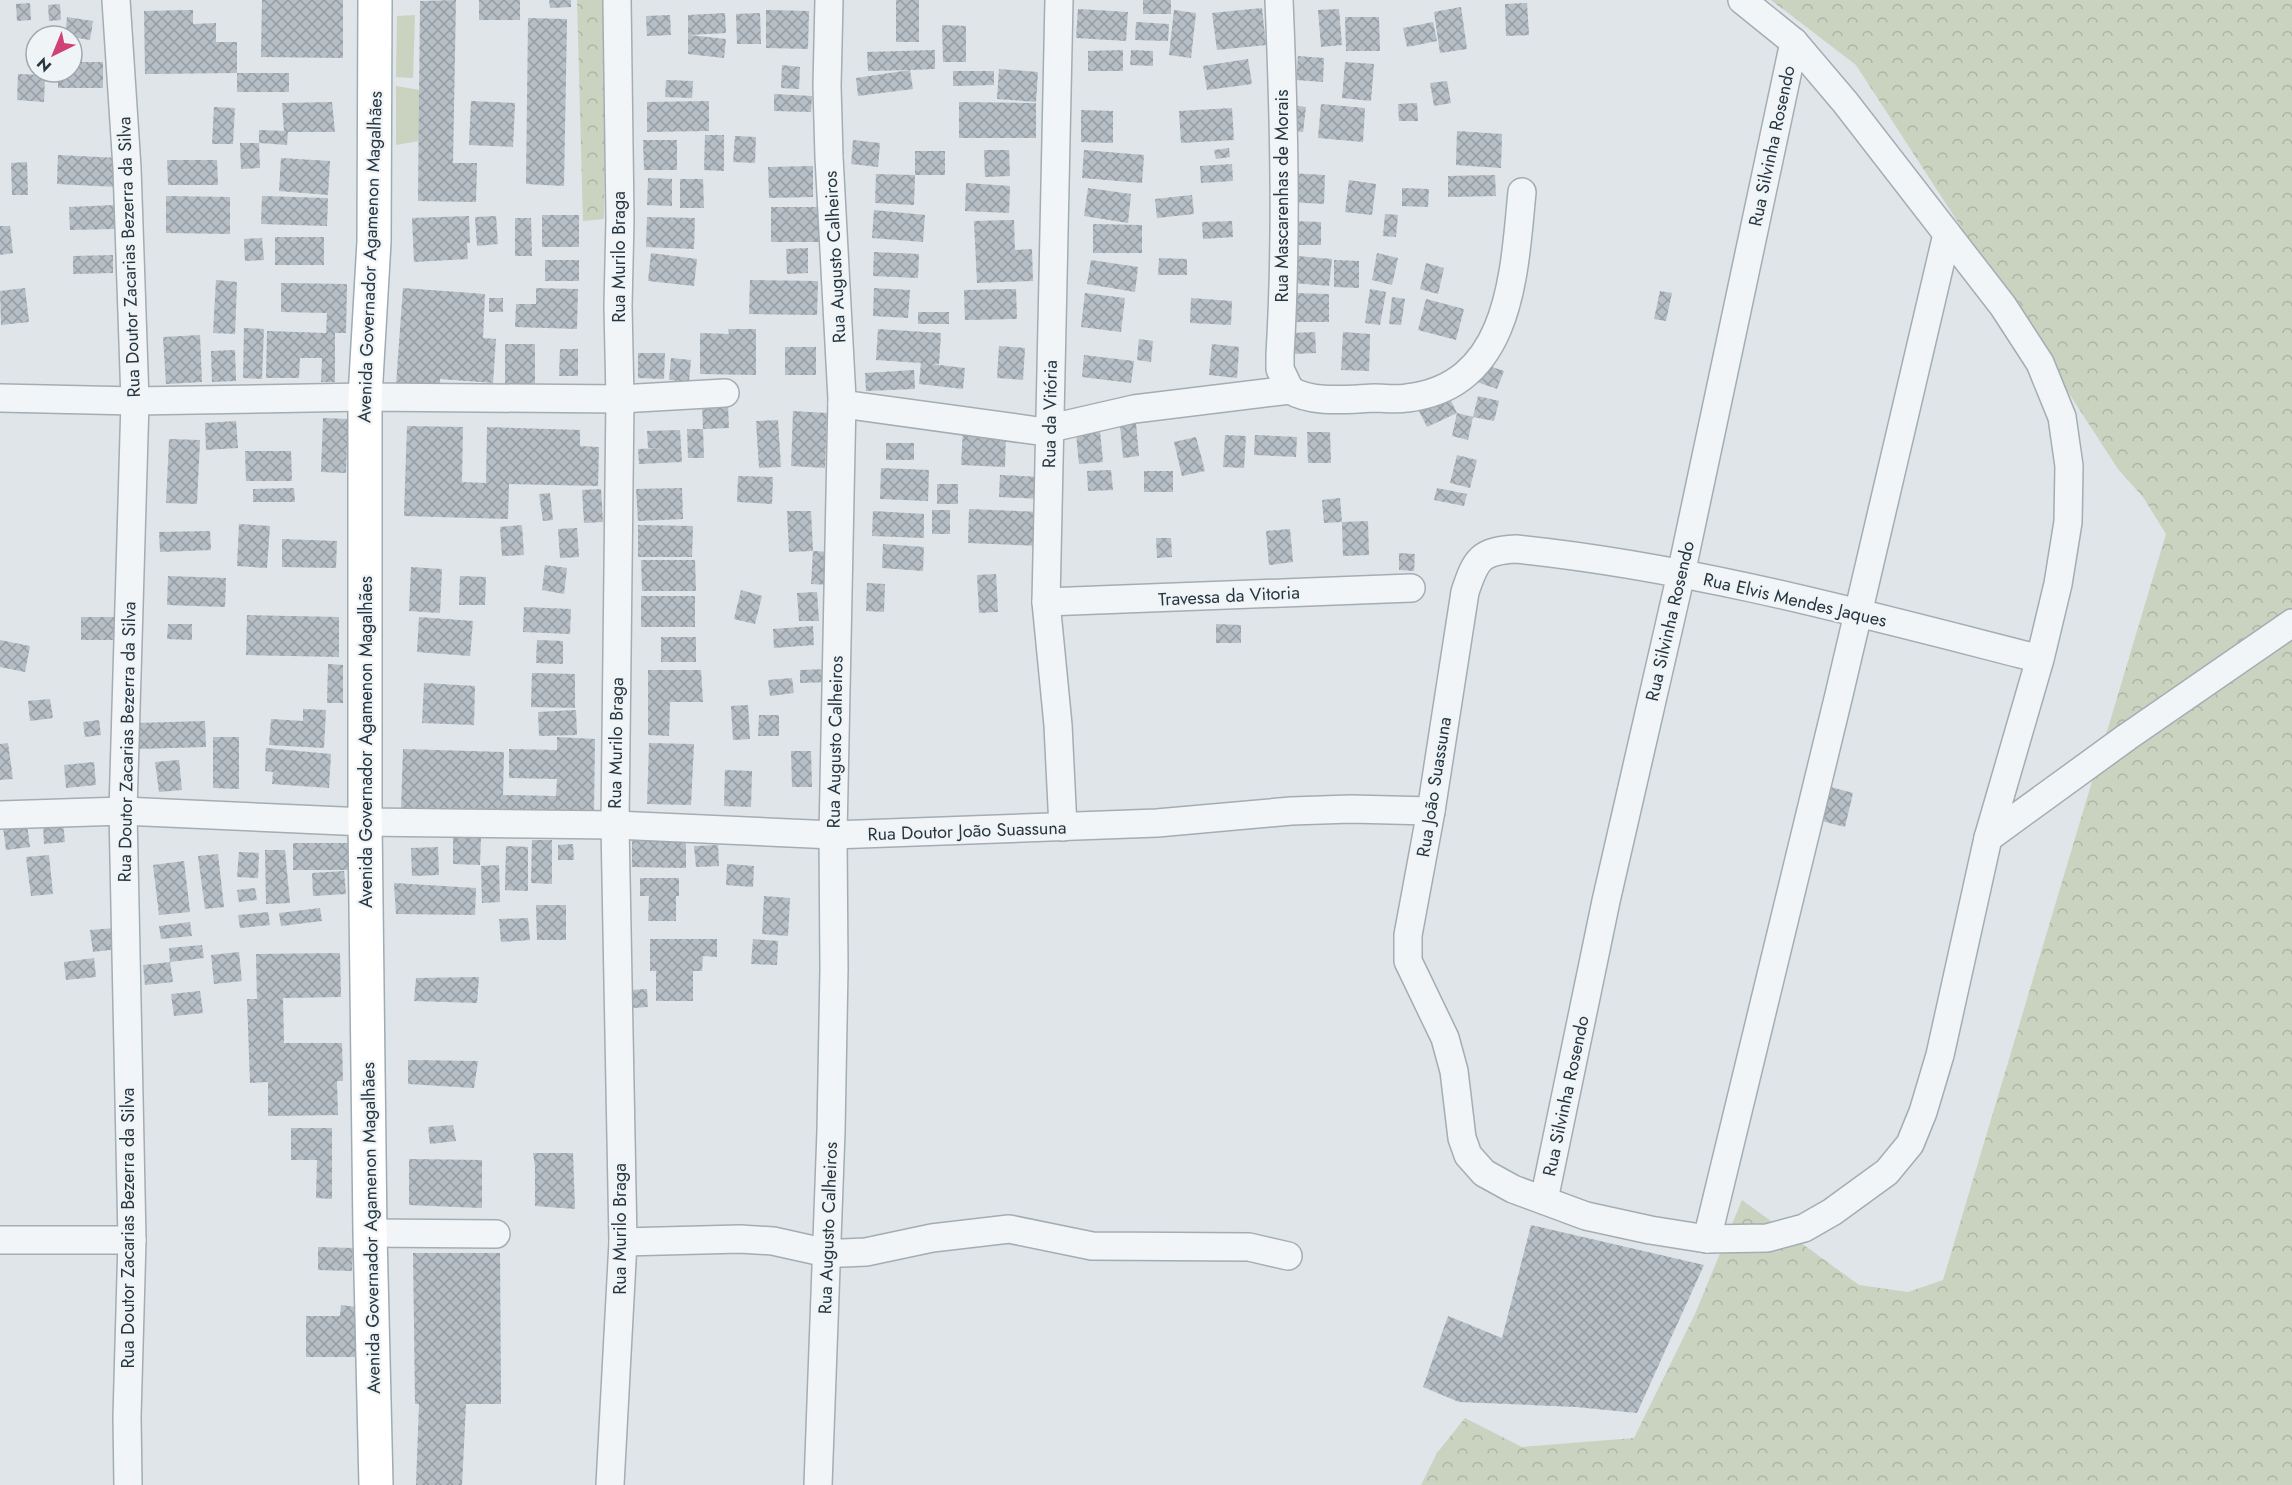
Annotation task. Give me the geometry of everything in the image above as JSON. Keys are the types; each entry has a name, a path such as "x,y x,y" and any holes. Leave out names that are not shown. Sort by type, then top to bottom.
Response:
{"main road":[{"name":"Avenida Governador Agamenon Magalhães","path":"375,0 374,242 365,397 365,822 370,1233 376,1485"}],"street":[{"name":"Rua Doutor Zacarias Bezerra da Silva","path":"116,0 127,168 135,401 123,811 132,1240 127,1417 128,1485"},
{"name":"Rua Murilo Braga","path":"610,1485 622,1242 615,825 620,399 617,0"},
{"name":"Rua Augusto Calheiros","path":"818,1485 827,1253 833,981 832,835 842,404 829,157 827,86 829,0"},
{"name":"Rua da Vitória","path":"1059,0 1046,602 1058,725 1063,828"},
{"name":"Rua Mascarenhas de Morais","path":"1279,0 1284,117 1280,369 1290,390"},
{"name":"Rua João Suassuna","path":"1465,592 1431,811 1408,935 1408,962 1445,1038 1454,1071 1462,1138 1468,1155 1484,1173 1513,1189 1586,1216 1650,1230 1707,1239 1767,1238 1804,1228 1832,1212 1887,1172 1910,1144 1923,1112 1940,1055 1988,838 2040,658 2058,584 2068,522 2069,466 2062,417 2040,363 2003,306 1852,110 1794,42 1742,0"},
{"name":"Rua Silvinha Rosendo","path":"1544,1200 1629,797 1681,574 1794,42"},
{"path":"842,404 1038,430 1134,409 1290,390 1299,396 1313,398 1407,398 1440,390 1461,379 1480,361 1496,334 1507,306 1515,270 1522,192"},
{"path":"1707,1239 1798,871 1824,752 1860,613 1947,234"},
{"path":"0,398 135,401 365,397 620,399 725,393"},
{"name":"Rua Elvis Mendes Jaques","path":"1465,592 1472,570 1482,557 1494,550 1549,552 1681,574 1860,613 2040,658"},
{"name":"Travessa da Vitoria","path":"1046,602 1146,600 1411,588"},
{"path":"1988,838 2127,737 2292,623"},
{"name":"Rua Doutor João Suassuna","path":"0,815 123,811 365,822 615,825 832,835 1157,824 1351,809 1431,811"},
{"path":"622,1242 741,1239 773,1241 827,1253 866,1252 932,1238 1009,1229 1092,1246 1250,1247 1287,1256"},
{"path":"370,1233 496,1234"},
{"path":"0,1240 132,1240"}],"green space":[{"path":"577,0 606,0 604,219 583,221"},
{"path":"1771,0 2292,0 2292,1485 1421,1485 1437,1453 1465,1418 1522,1447 1634,1438 1695,1314 1742,1200 1859,1285 1908,1292 1943,1280 2166,534 2143,497 2118,469 1856,65"},
{"path":"415,15 413,78 396,77 397,16"},
{"path":"396,86 420,90 419,141 396,145"}],"building":[{"path":"262,0 343,0 343,58 261,57"},
{"path":"456,0 453,163 477,163 476,202 418,201 420,1"},
{"path":"479,0 520,0 520,20 479,20"},
{"path":"549,0 571,0 571,7 550,8"},
{"path":"896,0 919,0 919,42 896,42"},
{"path":"1143,0 1171,0 1171,14 1143,14"},
{"path":"30,3 31,20 17,21 16,4"},
{"path":"1527,3 1529,35 1506,36 1505,4"},
{"path":"60,4 61,20 49,21 48,5"},
{"path":"1461,7 1467,49 1440,53 1434,12"},
{"path":"1262,8 1266,45 1217,50 1212,13"},
{"path":"1078,9 1128,12 1126,41 1076,38"},
{"path":"1339,9 1342,45 1321,47 1318,10"},
{"path":"193,10 193,24 216,23 216,42 237,42 237,73 145,74 144,11"},
{"path":"766,10 809,11 808,49 766,48"},
{"path":"1174,10 1196,13 1191,58 1169,55"},
{"path":"725,13 726,33 689,35 726,39 724,58 688,54 688,15"},
{"path":"760,13 761,44 737,44 736,14"},
{"path":"670,15 671,35 647,36 646,16"},
{"path":"67,17 93,21 90,40 84,39 84,24 66,24"},
{"path":"1345,17 1379,17 1380,51 1346,51"},
{"path":"528,18 567,19 564,186 526,184"},
{"path":"1136,22 1169,24 1168,41 1135,40"},
{"path":"1433,22 1437,41 1407,47 1403,28"},
{"path":"942,25 966,26 966,62 943,62"},
{"path":"935,50 935,69 868,71 867,52"},
{"path":"1123,50 1123,71 1088,71 1088,51"},
{"path":"1131,50 1153,51 1153,66 1130,65"},
{"path":"1298,56 1324,58 1323,82 1296,80"},
{"path":"1248,59 1252,84 1207,90 1203,66"},
{"path":"84,62 103,62 103,88 58,88 58,84 84,84"},
{"path":"1345,62 1374,64 1371,101 1342,98"},
{"path":"782,65 800,67 799,89 781,88"},
{"path":"999,69 1038,72 1036,102 997,99"},
{"path":"910,70 913,89 858,96 856,78"},
{"path":"953,71 994,71 994,85 953,86"},
{"path":"237,73 289,73 289,92 237,92"},
{"path":"18,74 24,74 24,84 45,84 44,102 17,100"},
{"path":"666,80 693,81 692,98 665,97"},
{"path":"1447,81 1451,103 1434,106 1430,83"},
{"path":"774,94 812,96 811,112 774,111"},
{"path":"471,101 515,103 513,147 469,145"},
{"path":"709,101 709,131 647,132 647,102"},
{"path":"332,102 335,132 288,132 287,145 259,143 259,130 284,131 282,103"},
{"path":"959,102 1036,103 1036,138 959,138"},
{"path":"1417,103 1418,121 1399,121 1398,104"},
{"path":"1321,104 1365,108 1363,142 1318,138"},
{"path":"1290,105 1306,107 1303,132 1287,131"},
{"path":"214,107 235,108 233,144 212,144"},
{"path":"1232,108 1234,140 1181,143 1179,111"},
{"path":"1081,110 1113,111 1113,143 1081,142"},
{"path":"1457,131 1502,134 1501,168 1456,165"},
{"path":"705,135 724,135 724,171 704,170"},
{"path":"735,136 756,137 755,163 733,162"},
{"path":"643,140 677,140 677,170 644,170"},
{"path":"853,140 880,143 878,167 851,164"},
{"path":"240,143 259,143 260,168 241,169"},
{"path":"1229,148 1230,157 1216,159 1214,150"},
{"path":"984,150 1009,150 1010,176 985,177"},
{"path":"1084,150 1144,155 1142,183 1082,178"},
{"path":"915,151 945,151 945,175 915,175"},
{"path":"58,155 119,158 118,187 57,184"},
{"path":"281,158 330,161 328,195 279,191"},
{"path":"167,160 217,160 218,185 168,185"},
{"path":"27,162 28,195 12,195 11,163"},
{"path":"1232,164 1233,181 1201,183 1200,166"},
{"path":"813,166 813,197 769,198 768,167"},
{"path":"1289,173 1325,175 1324,204 1288,202"},
{"path":"876,174 915,175 914,205 875,203"},
{"path":"1495,175 1496,196 1448,197 1448,176"},
{"path":"648,178 672,179 672,206 647,205"},
{"path":"680,179 703,179 704,208 680,208"},
{"path":"1349,180 1376,184 1372,215 1345,212"},
{"path":"966,183 1010,186 1009,213 965,211"},
{"path":"1088,188 1131,194 1128,223 1084,216"},
{"path":"1402,188 1429,189 1428,207 1402,206"},
{"path":"1192,195 1194,214 1157,218 1155,199"},
{"path":"166,196 230,197 230,234 166,233"},
{"path":"262,196 328,198 327,226 261,224"},
{"path":"114,205 114,229 70,230 69,207"},
{"path":"771,207 818,207 819,242 771,242"},
{"path":"874,210 925,215 923,242 872,238"},
{"path":"1385,214 1398,215 1396,237 1383,236"},
{"path":"542,215 579,215 579,247 542,247"},
{"path":"469,216 468,259 414,262 412,218"},
{"path":"496,216 498,244 477,246 475,217"},
{"path":"647,217 695,218 694,249 646,247"},
{"path":"515,218 531,218 532,256 515,256"},
{"path":"1014,220 1015,250 1032,249 1033,281 977,283 974,221"},
{"path":"1232,221 1233,237 1203,239 1202,222"},
{"path":"1292,221 1321,222 1321,245 1292,245"},
{"path":"1093,224 1142,225 1142,253 1093,253"},
{"path":"0,226 10,226 13,253 0,255"},
{"path":"275,237 324,237 324,265 275,265"},
{"path":"262,238 264,260 245,261 244,239"},
{"path":"808,248 808,273 787,274 786,249"},
{"path":"874,252 919,254 918,278 873,276"},
{"path":"651,253 697,259 694,286 648,281"},
{"path":"1377,253 1398,258 1392,285 1372,280"},
{"path":"113,255 113,273 73,274 73,256"},
{"path":"1297,256 1332,259 1329,286 1294,283"},
{"path":"1159,258 1187,259 1187,275 1158,275"},
{"path":"545,260 579,260 579,281 545,281"},
{"path":"1091,260 1138,267 1135,292 1087,284"},
{"path":"1334,260 1359,261 1359,288 1334,287"},
{"path":"1426,263 1444,268 1438,294 1420,289"},
{"path":"216,280 237,282 235,334 213,333"},
{"path":"750,280 818,281 817,315 749,314"},
{"path":"281,283 347,284 346,333 335,333 335,382 321,382 322,358 300,358 299,378 266,378 267,331 326,333 327,313 281,312"},
{"path":"25,288 29,322 1,325 0,291"},
{"path":"403,288 485,294 483,338 496,339 493,383 440,379 440,387 396,384"},
{"path":"536,288 578,289 577,329 515,327 516,304 536,304"},
{"path":"874,288 910,290 908,318 873,316"},
{"path":"1016,289 1017,319 965,320 964,290"},
{"path":"1370,289 1386,292 1380,325 1365,323"},
{"path":"1660,291 1672,293 1666,321 1654,319"},
{"path":"1085,293 1125,298 1121,332 1081,327"},
{"path":"1293,293 1329,294 1329,322 1293,322"},
{"path":"1392,297 1405,299 1401,325 1389,324"},
{"path":"489,298 503,298 503,312 489,312"},
{"path":"1191,298 1232,301 1231,325 1190,323"},
{"path":"1426,299 1464,309 1456,340 1418,330"},
{"path":"918,312 949,312 949,324 918,324"},
{"path":"244,328 264,329 262,379 243,378"},
{"path":"728,329 756,329 756,375 700,374 700,333 729,334"},
{"path":"878,329 941,333 939,364 931,364 965,368 963,389 919,384 921,363 876,360"},
{"path":"1315,332 1316,353 1294,354 1293,333"},
{"path":"1343,332 1370,334 1369,371 1341,370"},
{"path":"200,335 202,382 166,384 163,337"},
{"path":"1139,339 1153,341 1151,362 1137,360"},
{"path":"505,344 535,344 535,384 505,384"},
{"path":"1212,344 1239,347 1237,378 1209,375"},
{"path":"999,346 1025,348 1023,380 997,378"},
{"path":"785,347 816,347 816,375 785,375"},
{"path":"560,349 578,349 578,376 559,376"},
{"path":"235,350 236,381 212,382 211,351"},
{"path":"638,353 665,353 664,379 638,378"},
{"path":"1084,355 1134,361 1131,383 1082,377"},
{"path":"671,358 691,360 689,382 669,380"},
{"path":"1483,364 1504,371 1497,389 1477,382"},
{"path":"914,370 915,389 866,391 865,373"},
{"path":"1478,396 1499,401 1494,421 1473,417"},
{"path":"1449,397 1457,413 1427,427 1419,411"},
{"path":"728,405 729,428 703,429 702,406"},
{"path":"793,411 827,413 825,468 791,466"},
{"path":"1457,413 1473,417 1468,440 1452,436"},
{"path":"323,418 348,419 346,473 321,472"},
{"path":"778,420 781,467 759,468 756,421"},
{"path":"236,421 238,448 206,450 205,423"},
{"path":"1136,423 1139,456 1123,458 1120,425"},
{"path":"407,426 463,427 462,482 486,483 487,427 580,430 580,446 599,447 598,486 509,484 508,519 404,516"},
{"path":"687,429 703,429 704,458 688,458"},
{"path":"963,429 1006,431 1005,467 961,465"},
{"path":"680,430 682,462 639,464 638,449 664,448 648,448 647,431"},
{"path":"1100,431 1103,462 1079,464 1076,433"},
{"path":"1307,432 1330,432 1331,463 1308,463"},
{"path":"1225,435 1246,436 1244,468 1223,467"},
{"path":"1255,435 1297,437 1296,457 1254,455"},
{"path":"1196,437 1205,471 1182,476 1174,442"},
{"path":"169,439 200,440 197,504 166,503"},
{"path":"886,443 914,443 914,460 886,460"},
{"path":"245,451 291,451 292,481 246,481"},
{"path":"1457,455 1477,460 1470,488 1450,483"},
{"path":"881,468 929,470 928,501 880,499"},
{"path":"1111,470 1113,490 1088,491 1087,471"},
{"path":"1144,471 1173,471 1173,492 1144,492"},
{"path":"1000,475 1042,477 1041,499 999,497"},
{"path":"738,476 773,477 772,504 737,502"},
{"path":"937,484 958,484 958,504 937,504"},
{"path":"294,488 295,502 253,502 253,489"},
{"path":"682,488 683,519 638,521 636,489"},
{"path":"1437,488 1467,494 1464,506 1434,500"},
{"path":"601,489 603,522 584,523 582,490"},
{"path":"550,493 553,520 543,521 539,494"},
{"path":"1340,498 1342,522 1324,523 1322,500"},
{"path":"969,509 1042,512 1040,546 968,543"},
{"path":"932,510 950,510 950,534 932,534"},
{"path":"787,511 811,511 813,551 789,552"},
{"path":"873,511 924,514 924,538 872,536"},
{"path":"1368,521 1369,555 1343,556 1342,522"},
{"path":"239,524 270,526 267,568 237,566"},
{"path":"522,525 524,555 502,556 500,527"},
{"path":"638,525 693,526 692,557 638,557"},
{"path":"577,528 579,557 560,558 558,529"},
{"path":"1290,529 1293,562 1269,565 1266,531"},
{"path":"210,531 211,550 160,552 159,532"},
{"path":"1156,538 1171,538 1172,557 1157,558"},
{"path":"282,539 337,541 336,568 282,567"},
{"path":"883,544 924,547 923,571 882,568"},
{"path":"813,551 832,552 830,585 811,584"},
{"path":"1399,553 1415,554 1414,571 1399,570"},
{"path":"641,560 695,560 696,591 642,591"},
{"path":"545,565 567,568 564,594 542,590"},
{"path":"411,567 442,569 440,613 409,611"},
{"path":"996,574 998,612 979,613 977,575"},
{"path":"168,576 226,578 225,607 167,605"},
{"path":"460,576 486,577 485,605 459,605"},
{"path":"867,583 885,584 884,612 866,611"},
{"path":"741,590 762,596 755,624 734,619"},
{"path":"817,592 819,621 799,621 797,593"},
{"path":"641,596 695,596 695,627 641,627"},
{"path":"524,607 571,609 570,634 523,632"},
{"path":"247,615 339,617 339,657 246,655"},
{"path":"81,617 116,617 116,640 81,640"},
{"path":"419,617 473,621 470,656 417,652"},
{"path":"168,624 192,624 192,640 167,639"},
{"path":"1216,624 1241,625 1241,643 1216,643"},
{"path":"813,626 814,645 774,648 773,629"},
{"path":"661,637 696,637 696,662 661,662"},
{"path":"0,640 30,646 25,672 0,667"},
{"path":"537,640 563,641 563,664 536,663"},
{"path":"328,664 343,665 343,703 327,703"},
{"path":"829,669 829,682 800,683 800,670"},
{"path":"648,670 701,670 703,702 670,702 669,736 648,735"},
{"path":"532,673 575,674 575,708 531,707"},
{"path":"792,678 794,693 770,696 768,680"},
{"path":"424,683 475,686 474,725 422,723"},
{"path":"50,699 53,718 30,721 28,701"},
{"path":"748,705 750,739 733,740 731,706"},
{"path":"303,709 326,710 324,748 269,745 271,719 303,721"},
{"path":"576,710 577,735 539,736 538,712"},
{"path":"759,715 779,715 779,736 758,736"},
{"path":"99,720 101,735 85,737 83,722"},
{"path":"205,721 206,747 139,749 138,723"},
{"path":"213,737 239,737 239,789 213,788"},
{"path":"557,737 595,739 594,814 401,809 403,749 504,752 503,795 556,796 557,779 509,778 509,749 557,750"},
{"path":"8,743 13,779 0,780 0,744"},
{"path":"649,743 694,744 691,805 647,804"},
{"path":"266,748 331,754 329,788 272,784 273,772 265,771"},
{"path":"791,751 811,751 812,787 792,787"},
{"path":"179,760 182,790 159,792 155,762"},
{"path":"94,762 96,785 66,788 64,765"},
{"path":"725,770 752,771 751,807 724,806"},
{"path":"1831,787 1853,793 1845,827 1822,821"},
{"path":"63,823 65,842 44,844 43,825"},
{"path":"27,824 30,847 6,850 3,827"},
{"path":"453,836 481,837 480,865 453,864"},
{"path":"632,839 686,839 686,868 632,867"},
{"path":"532,840 552,840 552,884 531,883"},
{"path":"293,843 352,843 352,870 293,870"},
{"path":"573,844 574,860 558,860 558,845"},
{"path":"718,845 719,866 696,867 694,846"},
{"path":"506,846 528,847 528,891 505,890"},
{"path":"438,847 439,875 412,876 411,848"},
{"path":"265,850 285,850 290,903 266,904"},
{"path":"239,852 259,853 258,878 237,877"},
{"path":"218,854 224,907 205,909 198,856"},
{"path":"49,855 53,894 31,896 26,857"},
{"path":"184,861 190,912 159,915 153,865"},
{"path":"727,864 754,866 753,887 726,885"},
{"path":"499,865 500,902 482,903 481,866"},
{"path":"344,871 346,894 313,896 312,873"},
{"path":"640,878 679,878 676,921 648,921 649,896 640,896"},
{"path":"394,883 476,888 475,915 396,914"},
{"path":"255,888 257,900 239,902 237,890"},
{"path":"764,896 790,898 788,936 762,934"},
{"path":"536,905 566,905 566,940 537,940"},
{"path":"320,908 322,921 281,926 279,913"},
{"path":"268,912 270,925 240,928 238,915"},
{"path":"528,918 530,940 501,942 499,919"},
{"path":"190,922 192,936 161,939 159,926"},
{"path":"116,928 118,949 93,952 90,930"},
{"path":"650,939 717,939 717,957 703,956 702,971 693,971 693,1001 656,1001 656,971 650,971"},
{"path":"753,939 778,941 777,965 751,964"},
{"path":"202,945 204,958 170,962 169,948"},
{"path":"239,952 242,981 214,984 211,955"},
{"path":"340,953 341,997 283,998 284,1043 342,1043 343,1081 337,1081 338,1115 268,1116 268,1082 250,1083 247,999 257,999 256,954"},
{"path":"94,958 96,977 66,980 64,962"},
{"path":"170,962 173,982 145,985 143,965"},
{"path":"479,977 477,1003 414,1001 416,978"},
{"path":"647,989 648,1007 633,1008 632,990"},
{"path":"200,991 203,1013 174,1016 171,994"},
{"path":"408,1060 478,1061 474,1088 408,1084"},
{"path":"453,1125 456,1141 430,1144 428,1127"},
{"path":"291,1128 332,1128 332,1199 316,1198 317,1160 291,1160"},
{"path":"533,1153 573,1153 575,1209 535,1206"},
{"path":"409,1159 482,1160 482,1208 409,1205"},
{"path":"1531,1225 1704,1265 1637,1413 1576,1407 1459,1402 1423,1387 1448,1316 1502,1338"},
{"path":"318,1247 353,1248 352,1271 318,1270"},
{"path":"413,1253 500,1253 501,1404 466,1404 462,1485 416,1485 419,1404 415,1404"},
{"path":"341,1305 356,1307 355,1357 306,1357 306,1316 340,1316"}]}
